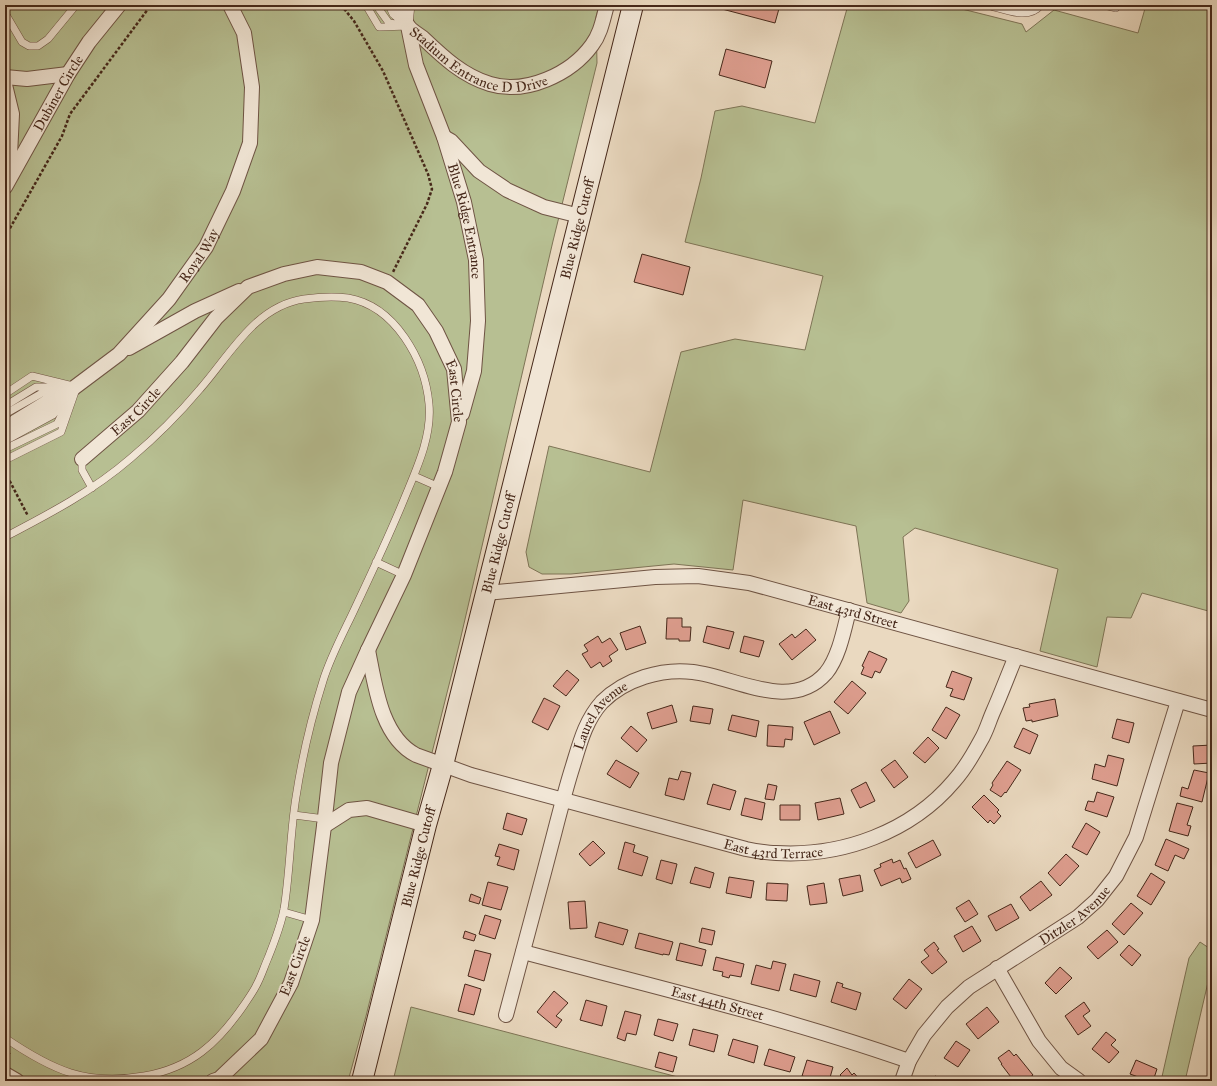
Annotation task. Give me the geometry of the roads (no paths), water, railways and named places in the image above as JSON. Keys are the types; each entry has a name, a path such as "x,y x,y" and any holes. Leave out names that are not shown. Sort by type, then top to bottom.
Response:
{"main road":[{"name":"Blue Ridge Cutoff","path":"362,1081 426,825 443,765 633,5"}],"street":[{"name":"Dubiner Circle","path":"7,183 68,74 89,42 119,5"},
{"name":"Royal Way","path":"5,432 47,408 119,354 169,299 206,247 233,190 250,143 252,87 244,33 230,5"},
{"name":"Stadium Entrance D Drive","path":"398,5 408,26 454,66 474,78 491,85 508,87 530,85 561,74 579,59 592,44 601,28 607,5"},
{"name":"Blue Ridge Entrance","path":"408,26 416,65 444,136 464,202 476,260 478,321 474,371 459,422"},
{"path":"5,77 27,79 68,74"},
{"path":"5,85 12,114 7,183"},
{"path":"444,136 451,141 479,171 507,190 544,207 580,216"},
{"name":"East Circle","path":"119,354 195,311 248,287 284,274 317,267 361,272 387,282 418,304 436,331 454,369 459,422 445,472 404,575 349,692 331,763 325,823 312,920 291,983 261,1038 218,1079 213,1081"},
{"name":"East Circle","path":"82,459 138,411 182,362 216,318 248,287"},
{"name":"East 43rd Street","path":"486,593 656,577 698,576 749,583 1212,710"},
{"name":"Laurel Avenue","path":"506,1015 563,800 581,739 587,725 602,703 626,684 653,675 680,671 712,675 777,692 795,691 819,679 831,666 838,649 849,610"},
{"path":"368,650 378,700 393,734 408,751 443,765"},
{"name":"East 43rd Terrace","path":"443,765 471,775 746,849 768,852 797,853 839,848 859,843 890,830 914,817 936,800 955,780 982,739 1016,656"},
{"name":"Ditzler Avenue","path":"902,1081 909,1062 924,1035 948,1007 969,987 1078,917 1097,900 1116,876 1136,837 1178,701"},
{"path":"325,823 349,810 367,808 426,825"},
{"name":"East 44th Street","path":"523,952 656,986 852,1041 909,1062"},
{"path":"997,968 1039,1041 1061,1068 1079,1081"},
{"path":"5,1074 17,1081"}],"lane":[{"path":"5,13 22,42 29,46 38,46 48,39 76,5"},
{"path":"366,5 379,27 408,26"},
{"path":"376,5 389,23 408,26"},
{"path":"389,5 394,14 408,26"},
{"path":"406,5 408,26"},
{"path":"408,26 411,5"},
{"path":"987,5 1022,14 1034,12 1042,5"},
{"path":"1104,5 1116,8 1117,5"},
{"path":"5,1038 32,1056 70,1074 98,1079 128,1079 162,1073 183,1065 213,1043 229,1026 253,991 272,948 284,912 294,815 306,743 324,678 414,476 427,436 430,407 425,380 418,360 407,340 390,320 372,306 350,298 306,298 289,302 268,312 249,328 201,388 169,424 130,459 92,488 32,523 7,534"},
{"path":"5,394 32,376 77,386"},
{"path":"5,406 36,387 77,386"},
{"path":"5,414 42,393 77,386"},
{"path":"5,424 44,400 77,386"},
{"path":"5,441 53,416 77,386"},
{"path":"5,449 57,424 77,386"},
{"path":"5,460 61,432 77,386"},
{"path":"82,459 82,470 92,488"},
{"path":"414,476 439,487"},
{"path":"376,562 404,575"},
{"path":"294,815 325,823"},
{"path":"284,912 312,920"}]}
